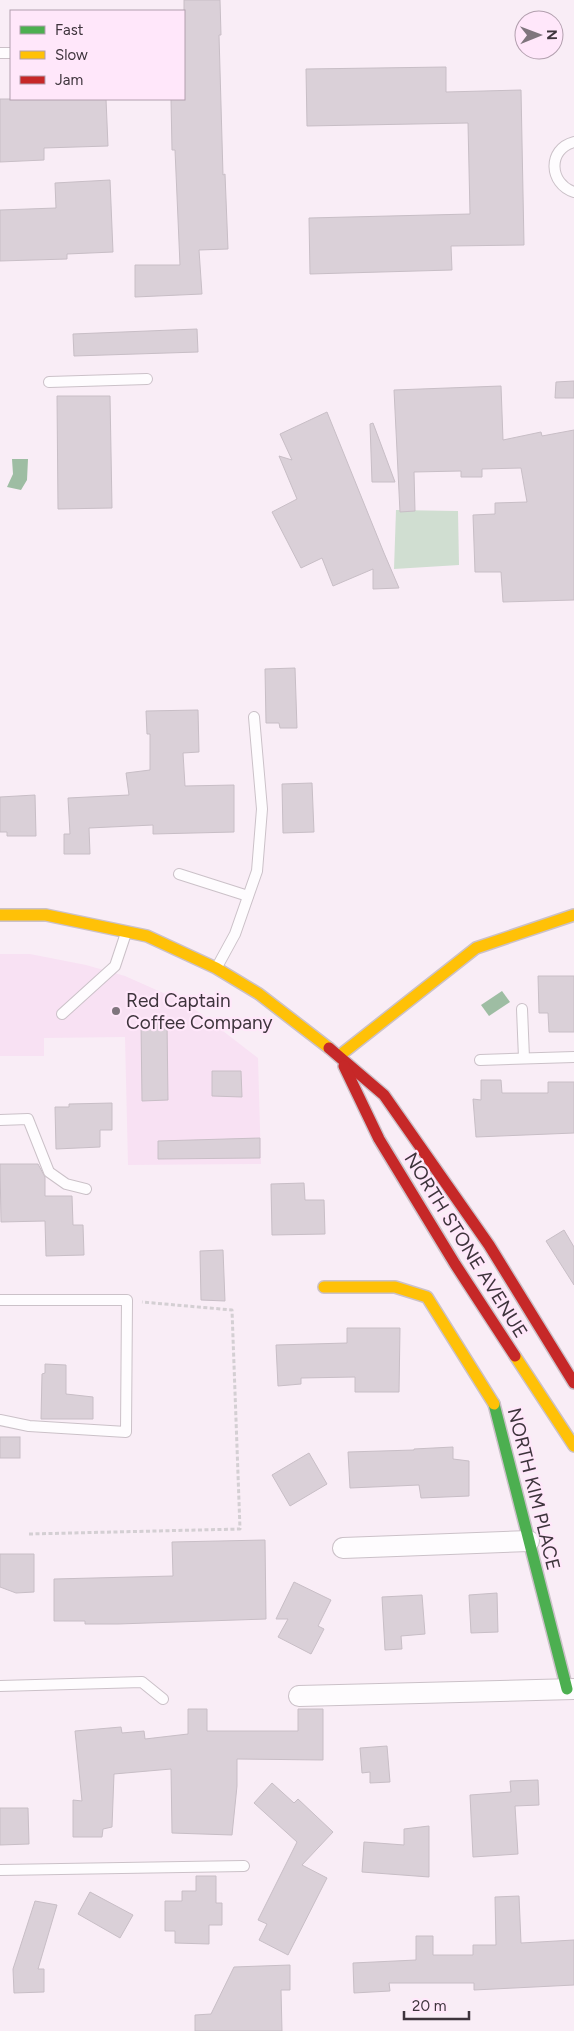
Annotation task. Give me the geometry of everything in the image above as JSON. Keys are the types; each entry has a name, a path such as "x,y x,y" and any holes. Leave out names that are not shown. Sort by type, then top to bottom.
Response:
{"main road":[{"path":"339,1056 476,948 574,914"},
{"name":"NORTH STONE AVENUE","path":"0,915 46,915 147,936 216,968 259,994 339,1056 384,1095 489,1244 574,1383"},
{"name":"NORTH STONE AVENUE","path":"339,1056 384,1148 455,1264 574,1446"},
{"name":"NORTH KIM PLACE","path":"324,1287 395,1287 427,1297 494,1404 570,1689"}],"street":[{"path":"343,1548 529,1541"},
{"path":"299,1696 570,1689"}],"lane":[{"path":"574,142 564,146 559,151 554,163 555,176 558,182 563,187 574,192"},
{"path":"49,382 147,380"},
{"path":"216,968 235,934 257,871 262,809 254,717"},
{"path":"179,874 248,896"},
{"path":"62,1014 115,966 127,932"},
{"path":"522,1009 524,1058"},
{"path":"480,1060 574,1057"},
{"path":"0,1120 28,1119 49,1172 66,1184 86,1189"},
{"path":"0,1300 127,1300 126,1432 29,1426 0,1420"},
{"path":"0,1686 142,1682 163,1699"},
{"path":"0,1870 244,1866"}],"path":[{"path":"28,1534 240,1529 232,1310 127,1300"}],"shaded area":[{"path":"12,459 28,459 27,480 21,490 7,487 13,474"},
{"path":"396,510 458,511 459,565 394,569"},
{"path":"0,954 30,954 86,965 125,976 188,1004 258,1058 261,1164 128,1165 125,1037 44,1038 44,1056 0,1056"},
{"path":"502,991 510,1002 489,1016 481,1005"}],"building":[{"path":"184,0 220,0 221,35 219,35 223,175 225,174 228,249 199,250 202,294 135,297 135,265 180,265 175,150 172,150 171,100 185,100"},
{"path":"446,67 446,92 521,90 524,245 451,246 452,270 310,274 309,218 470,214 468,123 307,126 306,69"},
{"path":"0,99 106,100 108,146 44,148 44,160 0,162"},
{"path":"110,180 113,252 67,254 67,259 0,261 0,210 56,208 55,183"},
{"path":"197,329 198,352 74,356 73,334"},
{"path":"574,381 574,398 555,398 556,382"},
{"path":"501,386 503,440 541,432 542,436 574,430 574,600 503,602 501,572 475,572 473,515 495,514 495,503 527,502 521,468 482,469 482,477 461,477 461,471 414,472 415,511 400,512 394,390"},
{"path":"57,396 110,396 112,508 58,509"},
{"path":"327,412 399,588 373,589 373,569 333,586 322,558 301,568 272,512 297,499 279,456 292,460 280,434"},
{"path":"373,423 395,482 372,482 370,424"},
{"path":"295,668 297,728 280,728 279,723 266,723 265,669"},
{"path":"198,710 199,752 183,753 185,786 234,785 234,832 153,834 153,825 89,828 90,854 64,854 64,834 70,834 68,798 129,795 126,773 150,770 150,734 147,734 146,711"},
{"path":"312,783 314,832 283,833 282,784"},
{"path":"35,795 36,836 7,836 7,832 0,832 0,797"},
{"path":"538,976 574,976 574,1032 549,1032 548,1013 539,1013"},
{"path":"167,1022 168,1100 142,1101 141,1023"},
{"path":"212,1071 241,1071 242,1097 212,1096"},
{"path":"481,1080 501,1080 502,1093 548,1093 548,1082 574,1082 574,1133 476,1137 473,1099 481,1100"},
{"path":"112,1103 112,1130 100,1130 100,1147 56,1149 55,1107 69,1107 69,1104"},
{"path":"260,1138 260,1158 158,1159 158,1141"},
{"path":"0,1164 38,1164 45,1177 45,1196 72,1196 73,1225 83,1225 84,1255 46,1256 45,1221 1,1222"},
{"path":"304,1183 305,1200 324,1200 325,1234 272,1235 271,1184"},
{"path":"564,1230 574,1247 574,1285 546,1241"},
{"path":"223,1250 225,1301 201,1300 200,1251"},
{"path":"347,1328 400,1328 399,1392 355,1392 355,1377 301,1378 301,1384 278,1386 276,1345 347,1343"},
{"path":"45,1364 66,1365 66,1394 93,1397 93,1419 41,1419 42,1374 45,1373"},
{"path":"0,1437 20,1437 20,1458 0,1458"},
{"path":"453,1447 453,1459 469,1461 469,1496 421,1498 419,1485 350,1488 348,1452"},
{"path":"309,1453 327,1484 290,1506 272,1475"},
{"path":"265,1540 266,1619 118,1624 85,1624 85,1621 54,1621 54,1579 173,1576 172,1542"},
{"path":"0,1554 34,1554 34,1592 16,1593 0,1587"},
{"path":"294,1582 331,1600 318,1626 324,1629 311,1654 278,1637 288,1619 276,1619"},
{"path":"497,1593 498,1632 471,1633 469,1595"},
{"path":"422,1595 425,1634 401,1636 402,1649 385,1650 382,1597"},
{"path":"188,1709 207,1709 207,1731 298,1731 298,1709 323,1709 323,1760 237,1759 237,1786 232,1835 172,1833 171,1769 114,1774 112,1827 103,1829 102,1837 73,1837 73,1800 82,1801 75,1731 121,1727 122,1733 144,1731 145,1739 188,1734"},
{"path":"387,1746 390,1782 370,1783 370,1772 362,1773 360,1748"},
{"path":"538,1780 539,1805 515,1806 518,1854 473,1857 470,1795 511,1792 510,1781"},
{"path":"272,1783 294,1803 298,1799 333,1832 302,1865 327,1878 288,1955 259,1940 267,1924 258,1920 297,1842 254,1803"},
{"path":"0,1808 28,1808 29,1844 0,1845"},
{"path":"429,1826 429,1877 362,1872 364,1842 404,1845 404,1829"},
{"path":"196,1876 216,1876 216,1903 222,1903 222,1925 209,1925 209,1944 175,1943 175,1931 165,1931 165,1901 182,1901 182,1891 196,1891"},
{"path":"90,1892 133,1915 120,1938 78,1914"},
{"path":"519,1896 521,1943 574,1940 574,1985 474,1990 474,1983 389,1983 390,1991 354,1993 353,1963 416,1960 416,1936 433,1936 433,1955 473,1955 473,1945 496,1945 495,1897"},
{"path":"35,1901 57,1905 38,1969 44,1969 44,1992 14,1993 13,1969"},
{"path":"290,1965 290,1990 281,1990 282,2031 195,2031 195,2015 211,2014 234,1967"}],"traffic: fast":[{"path":"494,1404 567,1689"}],"traffic: slow":[{"path":"0,915 46,915 147,936 216,968 259,994 329,1048"},
{"path":"339,1056 476,948 574,915"},
{"path":"324,1287 395,1287 427,1297 494,1404"},
{"path":"515,1356 574,1446"}],"traffic: jam":[{"path":"329,1048 384,1095 489,1245 574,1383"},
{"path":"344,1066 379,1139 455,1264 515,1356"}],"place":[{"name":"Red Captain Coffee Company","path":"116,1011"}]}
